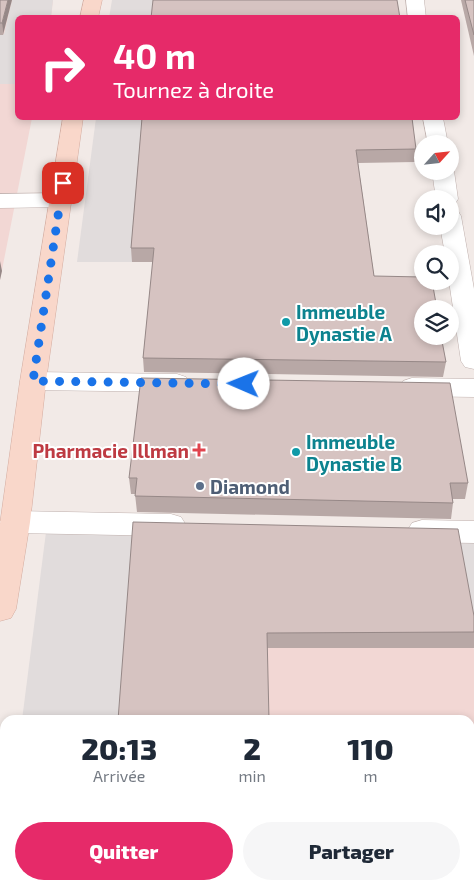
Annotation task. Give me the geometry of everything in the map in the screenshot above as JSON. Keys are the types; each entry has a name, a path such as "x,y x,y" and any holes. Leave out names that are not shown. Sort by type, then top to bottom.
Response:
{"main road":[{"path":"90,15 93,0"},
{"path":"0,609 15,522 33,381 73,120"}],"street":[{"path":"415,0 417,15"},
{"path":"434,120 437,135"},
{"path":"0,200 61,200"},
{"path":"453,235 474,361"},
{"path":"33,381 200,384"},
{"path":"386,387 474,388"},
{"path":"15,522 195,526"},
{"path":"394,530 474,532"}],"shaded area":[{"path":"0,0 53,0 51,15 15,15 15,120 32,120 0,280"},
{"path":"12,0 53,0 51,15 15,15 15,84 0,84 0,35 4,34"},
{"path":"112,0 154,0 153,15 110,15"},
{"path":"96,120 144,120 132,262 77,262"},
{"path":"46,532 135,534 121,715 23,715"},
{"path":"453,534 474,650 474,715 130,715"},
{"path":"453,534 474,536 474,648"}],"building":[{"path":"0,0 8,0 2,23 0,23"},
{"path":"153,0 397,0 400,15 151,15"},
{"path":"465,0 474,0 474,35"},
{"path":"142,120 412,120 414,149 356,150 374,276 414,277 414,290 434,290 435,300 414,300 414,345 443,345 446,362 143,358 154,248 131,248"},
{"name":"Immeuble Dynastie B","path":"141,378 450,383 468,483 450,483 453,503 135,496 137,478 129,478"},
{"path":"133,522 458,529 474,616 474,632 267,633 269,715 118,715"}],"place":[{"name":"Immeuble Dynastie A","path":"286,322"},
{"name":"Pharmacie Illman","path":"199,450"},
{"name":"Immeuble Dynastie B","path":"296,452"},
{"name":"Diamond","path":"200,486"}],"route":[{"path":"63,183 58,228 33,381 244,384"}]}
